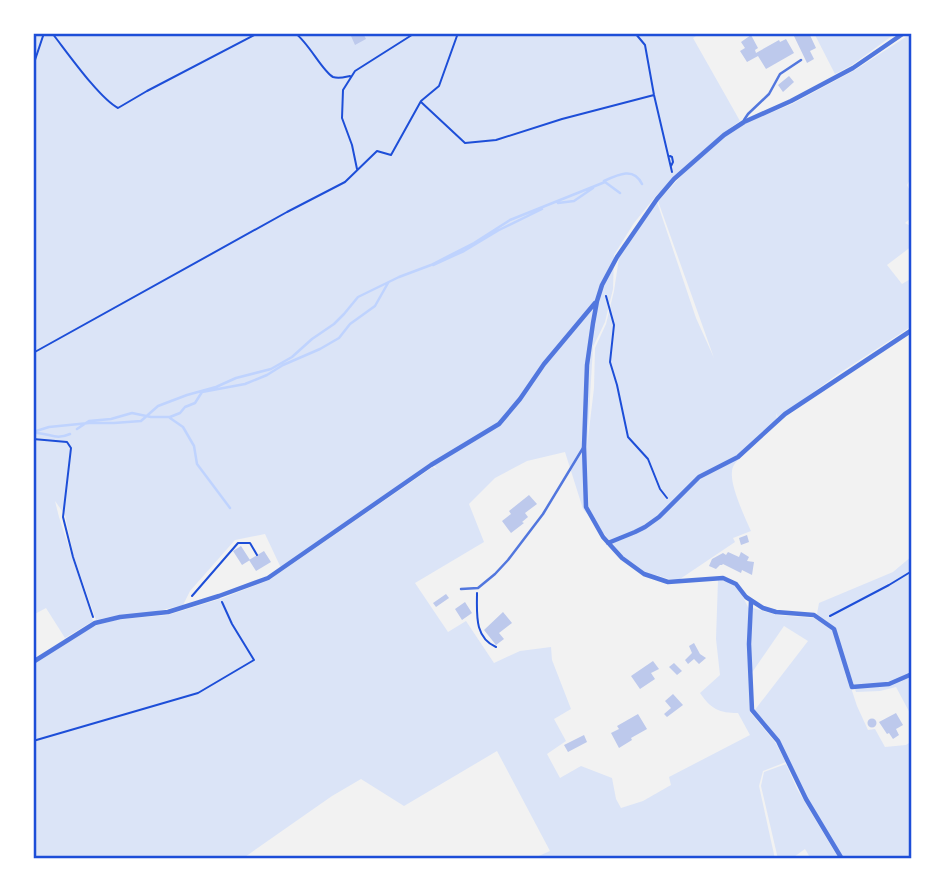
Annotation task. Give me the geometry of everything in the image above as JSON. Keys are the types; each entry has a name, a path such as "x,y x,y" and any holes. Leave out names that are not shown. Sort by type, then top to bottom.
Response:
{"street":[{"path":"904,33 842,74 791,102 744,122 724,135 657,199 623,247 597,301 587,365 584,447 586,507 608,543 622,558 644,574 668,582 723,578 736,584 751,601 769,611 814,615 834,629 852,687 889,684 912,674"},
{"path":"33,662 95,623 120,617 168,612 268,578 431,465 499,424 544,364 597,301"},
{"path":"608,543 645,527 659,517 699,477 738,457 785,414 912,330"},
{"path":"751,601 748,644 752,710 778,741 799,787 842,859"}],"lane":[{"path":"744,122 748,114 769,94 780,74 801,60"},
{"path":"461,589 478,588 495,574 526,538 584,447"}],"path":[{"path":"33,66 44,33"},
{"path":"52,33 89,80 118,108 258,33"},
{"path":"295,33 330,75 340,78 352,76"},
{"path":"358,170 342,118 343,90 355,71 415,33"},
{"path":"33,353 287,212 345,183 377,151 391,155 421,101 439,86 458,33"},
{"path":"635,33 645,45 674,180"},
{"path":"421,101 465,143 496,140 562,119 654,95"},
{"path":"603,285 614,325 610,362 628,437 648,459 660,489 671,503"},
{"path":"33,439 67,442 71,448 63,517 95,623"},
{"path":"186,607 196,590 238,542 250,543 257,555"},
{"path":"823,621 912,571"},
{"path":"478,588 479,633 496,647"},
{"path":"33,741 198,693 254,660 219,596"}],"shaded area":[{"path":"33,33 701,33 693,38 740,121 723,133 655,197 634,223 614,255 613,289 605,322 593,347 587,447 594,388 595,348 606,324 614,291 619,258 657,202 696,318 714,358 658,201 725,136 855,70 912,33 912,176 907,185 912,195 912,217 905,223 912,227 912,246 887,265 902,284 912,278 912,326 838,374 778,418 776,413 777,419 738,457 740,458 733,468 733,485 751,531 733,538 735,542 680,579 669,579 645,572 623,556 583,509 565,452 527,461 495,478 469,504 484,542 415,583 448,632 466,621 494,663 520,651 551,647 552,660 571,709 554,719 566,741 547,754 560,778 581,766 612,778 616,799 621,808 643,801 671,785 669,777 750,735 738,713 716,709 700,693 720,675 716,639 718,580 729,582 739,589 749,609 750,712 775,742 786,762 763,771 759,786 775,859 532,859 550,851 497,751 404,806 361,779 242,859 33,859 33,664 97,625 120,619 168,615 269,580 433,467 437,469 432,463 281,568 265,534 235,540 190,591 183,605 150,613 96,620 74,557 65,515 55,501 93,621 65,638 46,608 33,615"},
{"path":"814,33 896,33 835,74"},
{"path":"912,556 912,717 896,687 856,692 835,628 817,614 819,603 893,572"},
{"path":"753,608 777,615 814,618 832,630 857,706 868,730 875,729 885,747 906,745 912,741 912,859 844,859 808,800 789,759 754,711 808,641 784,626 751,674"},
{"path":"786,764 797,789 839,859 811,859 805,849 791,859 778,859 761,786 764,772"}],"building":[{"path":"363,33 366,39 355,45 351,36"},
{"path":"794,33 809,33 816,48 810,51 814,59 807,63"},
{"path":"751,35 758,48 756,53 786,39 794,53 766,69 758,56 747,62 740,51 745,48 741,42"},
{"path":"789,76 794,82 783,92 778,85"},
{"path":"529,495 537,504 525,513 528,517 522,522 524,523 511,533 502,521 511,514 509,511"},
{"path":"747,535 749,542 741,545 739,538"},
{"path":"241,546 250,560 242,565 233,551"},
{"path":"264,551 271,562 256,571 249,560"},
{"path":"728,552 739,557 741,552 749,557 747,561 754,562 752,575 723,564 716,569 709,566 712,559"},
{"path":"446,594 449,598 436,607 433,603"},
{"path":"465,602 472,613 462,620 455,609"},
{"path":"503,612 512,623 499,633 504,639 496,645 484,630"},
{"path":"694,643 700,654 706,658 699,664 694,659 688,664 685,660 692,653 689,646"},
{"path":"653,661 659,669 651,673 655,679 640,689 631,676"},
{"path":"674,663 682,671 677,675 669,667"},
{"path":"673,694 683,705 667,717 664,714 671,708 665,701"},
{"path":"896,713 903,725 896,729 899,735 893,739 879,722"},
{"path":"638,714 647,729 619,748 611,733 619,729 617,726"},
{"path":"872,719 876,723 872,727 868,723"},
{"path":"584,735 587,742 568,752 564,745"}],"waterway":[{"path":"604,181 621,174 630,174 635,175 642,184"},
{"path":"33,432 49,427 141,421 158,406 236,378 271,369 292,357 334,324 358,297 431,265 474,243 510,220 605,182 620,193"},
{"path":"558,203 574,201 593,188"},
{"path":"433,265 542,209"},
{"path":"77,429 89,421 132,413 170,417 195,403 202,392 245,384 267,375 339,338 350,324 375,306 388,283"},
{"path":"170,418 183,427 194,446 197,464 230,508"},
{"path":"37,433 57,437 70,434"}]}
